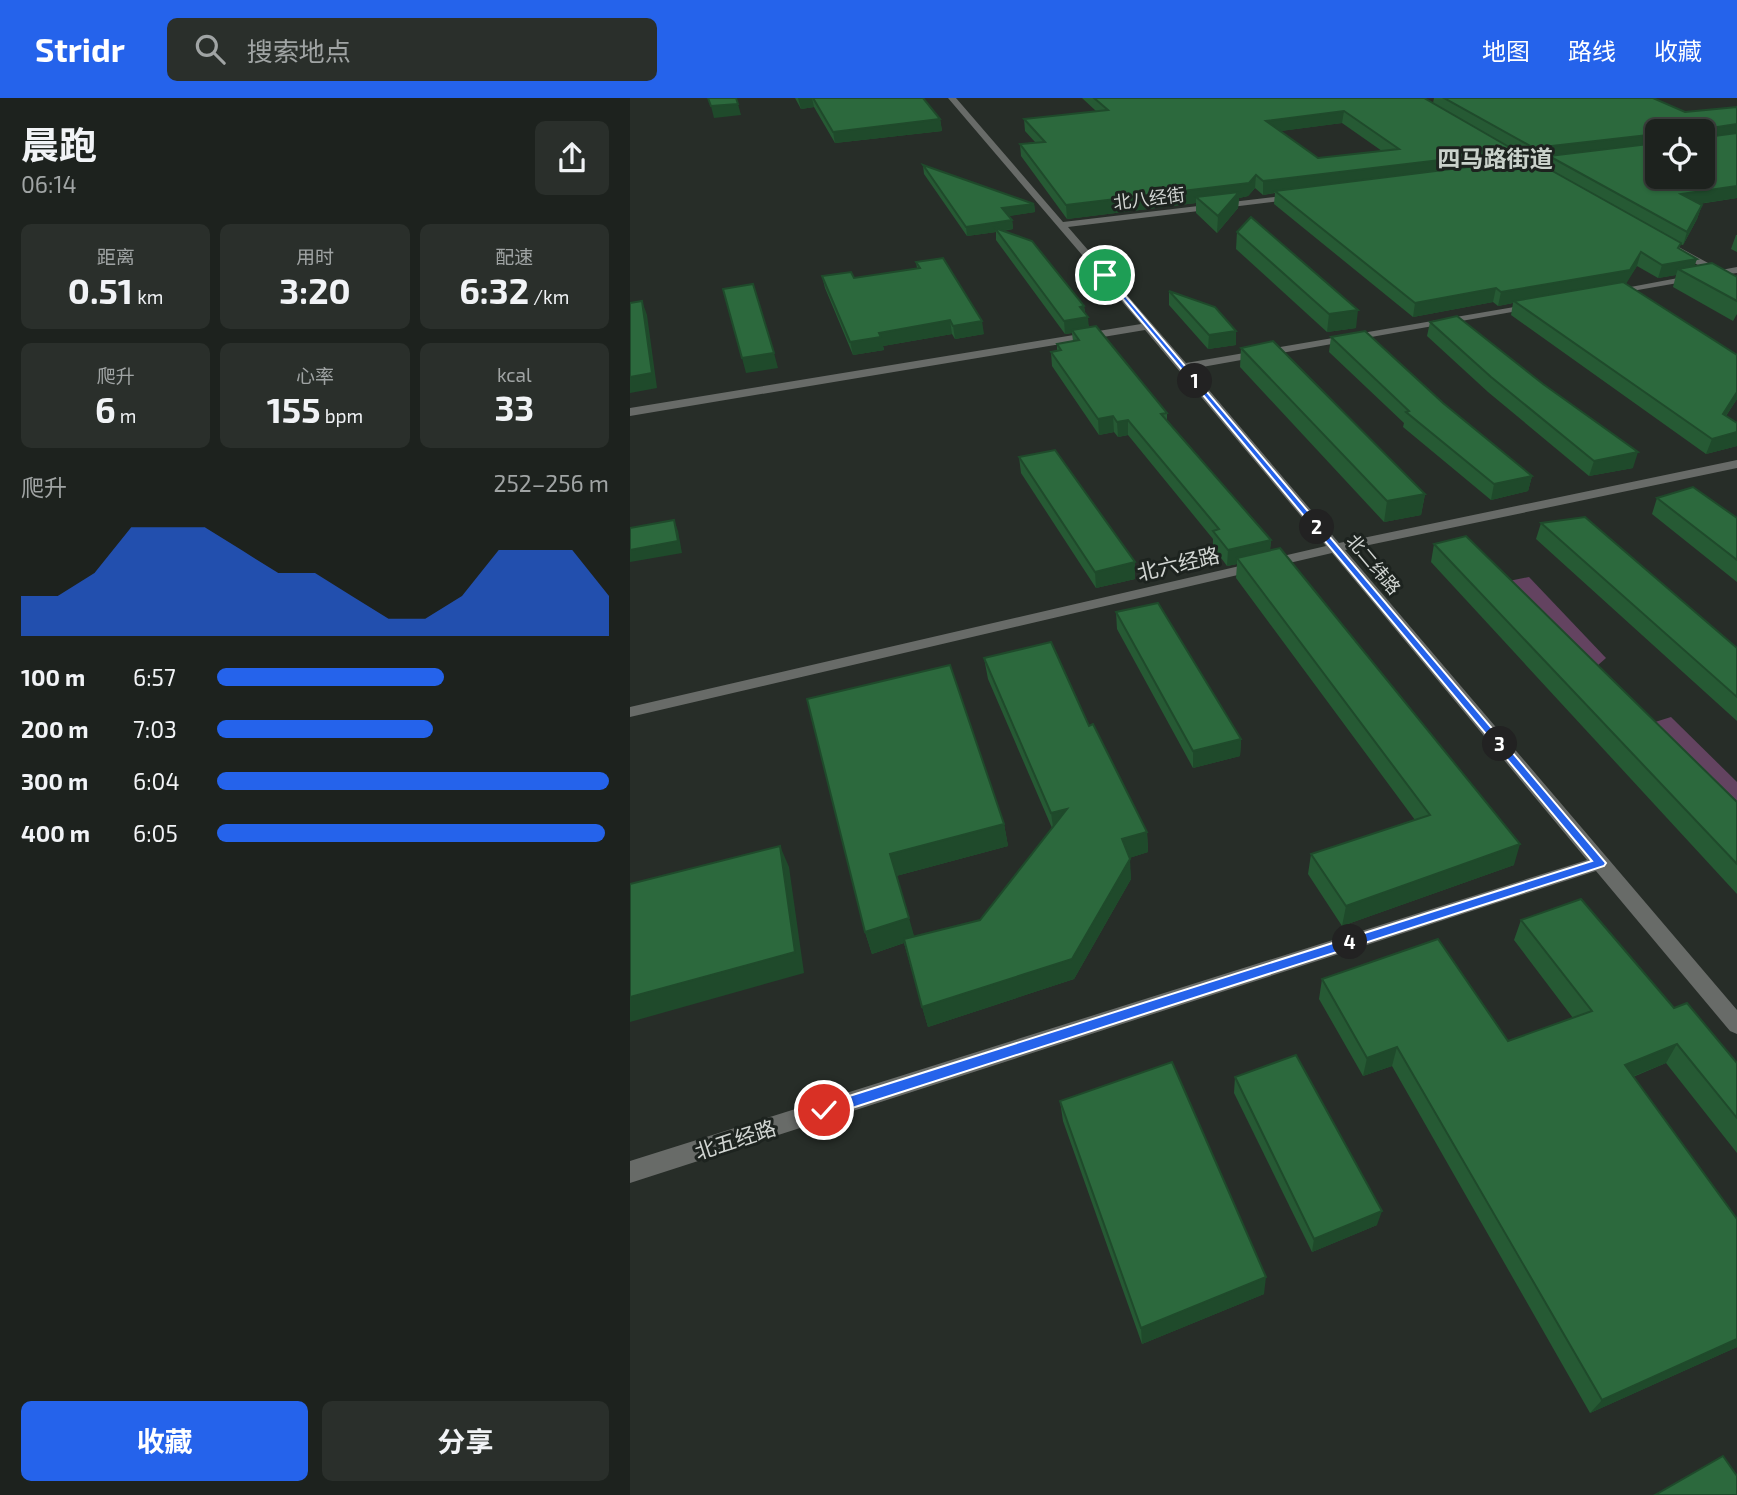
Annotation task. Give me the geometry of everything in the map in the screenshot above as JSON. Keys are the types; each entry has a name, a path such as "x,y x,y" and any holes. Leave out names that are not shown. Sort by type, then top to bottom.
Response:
{"street":[{"name":"北二纬路","path":"952,98 1183,367 1737,1025"},
{"name":"北八经街","path":"1061,225 1309,194"},
{"path":"1660,240 1737,283"},
{"path":"1595,295 1737,270"},
{"path":"1183,367 1541,304"},
{"path":"630,412 1148,326"},
{"name":"北六经路","path":"630,712 1335,548 1737,464"},
{"name":"北五经路","path":"630,1172 1600,863"}],"shaded area":[{"path":"1529,577 1606,658 1597,666 1494,584"},
{"path":"1671,717 1737,782 1737,828 1636,728"}],"building":[{"path":"708,98 736,98 738,104 711,106"},
{"path":"813,98 923,98 940,119 833,132"},
{"path":"1094,98 1424,98 1516,151 1263,181 1256,175 1249,183 1066,205 1020,144 1045,142 1024,119 1108,110","holes":["1344,111 1399,149 1318,158 1266,121"]},
{"path":"1444,98 1653,98 1685,112 1737,107 1737,124 1715,127 1715,119 1645,119 1645,135 1534,148"},
{"path":"1737,133 1737,186 1681,194 1702,205 1687,232 1549,156 1645,144 1645,189 1715,189 1715,136"},
{"path":"1531,159 1681,243 1678,248 1697,259 1662,265 1641,252 1630,270 1501,292 1496,288 1415,303 1275,191"},
{"path":"923,165 1034,204 1002,208 1012,220 966,227"},
{"path":"1239,192 1218,216 1196,197"},
{"path":"1251,217 1358,310 1329,314 1237,232"},
{"path":"995,228 1032,241 1084,306 1080,307 1088,317 1064,321"},
{"path":"943,258 982,321 953,326 950,320 879,333 881,337 850,342 822,276 851,272 854,278 920,268 916,262"},
{"path":"1712,263 1737,277 1737,301 1678,269"},
{"path":"1623,282 1737,355 1737,392 1723,414 1737,423 1737,432 1712,439 1514,301"},
{"path":"753,284 774,353 742,358 723,289"},
{"path":"1169,291 1215,307 1236,331 1209,335"},
{"path":"642,301 652,373 630,377 630,303"},
{"path":"1457,316 1543,384 1638,452 1594,461 1491,377 1430,322"},
{"path":"1096,326 1167,413 1161,414 1271,540 1228,550 1213,531 1219,529 1128,420 1117,422 1113,416 1098,419 1051,352 1061,350 1057,344 1079,340 1072,330"},
{"path":"1365,331 1443,403 1532,476 1494,484 1406,412 1409,411 1331,337"},
{"path":"1273,341 1425,494 1387,501 1241,348"},
{"path":"1055,450 1135,562 1095,572 1019,457"},
{"path":"1693,487 1737,518 1737,560 1657,498"},
{"path":"1585,517 1737,648 1737,697 1541,523"},
{"path":"674,520 678,541 630,550 630,528"},
{"path":"1466,536 1737,802 1737,864 1434,544"},
{"path":"1280,548 1520,844 1346,906 1311,854 1430,815 1237,558"},
{"path":"1158,603 1241,739 1193,751 1116,612"},
{"path":"1051,642 1089,726 1093,724 1147,832 1122,839 1130,859 1072,959 922,1007 904,939 980,920 1067,809 1051,813 984,658"},
{"path":"950,665 1004,824 890,854 909,918 865,932 807,699"},
{"path":"780,846 795,952 630,997 630,884"},
{"path":"1581,899 1674,1008 1687,1003 1737,1063 1737,1118 1677,1044 1625,1065 1737,1219 1737,1339 1602,1400 1397,1047 1367,1058 1322,979 1438,939 1508,1041 1592,1011 1521,920"},
{"path":"1296,1055 1382,1211 1314,1239 1235,1077"},
{"path":"1172,1062 1266,1277 1141,1328 1060,1101"},
{"path":"1723,1456 1737,1476 1737,1495 1655,1495"}],"district":[{"name":"四马路街道","path":"1495,158"}],"route":[{"path":"824,1110 1600,863 1105,275"}]}
